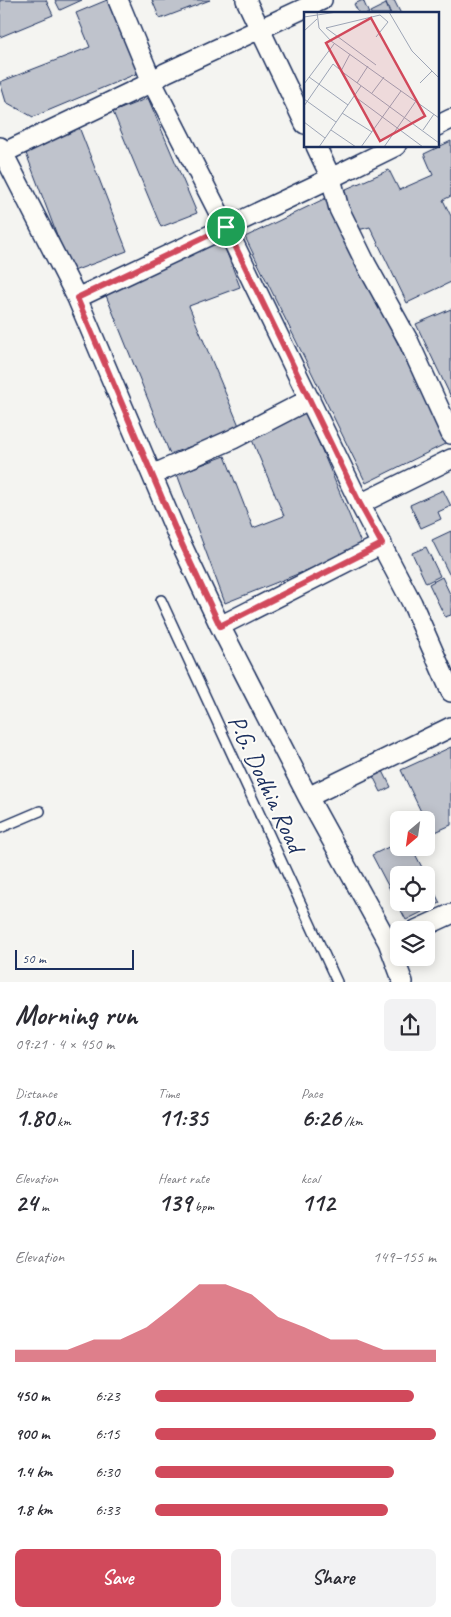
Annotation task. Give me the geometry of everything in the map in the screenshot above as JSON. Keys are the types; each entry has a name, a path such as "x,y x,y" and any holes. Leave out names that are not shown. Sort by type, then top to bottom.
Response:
{"street":[{"path":"118,0 152,82 226,227 360,504 412,603 451,692"},
{"path":"246,0 259,31 304,122"},
{"path":"322,0 259,31 165,73 152,82 2,150 77,298 179,538 220,626 308,797 390,935"},
{"path":"438,126 451,119"},
{"path":"317,148 332,178 339,209 366,264 408,340 451,434"},
{"path":"77,298 392,148"},
{"path":"152,475 233,439 310,399"},
{"path":"360,504 451,459"},
{"path":"220,626 382,544"},
{"path":"308,797 451,726"},
{"path":"435,921 451,914"},
{"path":"399,966 403,982"}],"lane":[{"name":"P.G. Dodhia Road","path":"161,600 337,982"},
{"path":"0,828 40,811"}],"building":[{"path":"0,0 46,0 53,15 0,37"},
{"path":"55,0 82,0 60,10"},
{"path":"107,0 138,73 33,117 6,102 0,82 90,47 76,13"},
{"path":"152,0 210,0 160,19"},
{"path":"363,0 368,12 358,12 354,4"},
{"path":"385,0 394,0 400,12 390,12"},
{"path":"386,4 389,12 370,12"},
{"path":"148,98 197,213 161,227 113,112"},
{"path":"79,127 127,251 71,272 24,148"},
{"path":"451,141 451,196 443,200 451,216 451,282 407,303 370,227 354,231 337,193 389,170 399,190 433,175 424,154"},
{"path":"326,198 447,443 366,483 245,237"},
{"path":"222,240 240,287 189,306 240,428 170,454 103,288"},
{"path":"451,309 451,397 416,324"},
{"path":"306,412 363,548 225,603 177,474 225,456 253,528 284,516 250,435"},
{"path":"443,490 451,506 438,512 441,519 421,528 410,505"},
{"path":"451,531 451,573 449,574 432,540"},
{"path":"426,547 440,576 426,583 412,553"},
{"path":"442,577 451,596 451,615 445,617 429,584"},
{"path":"451,747 451,825 435,832 435,811 421,811 401,770"},
{"path":"383,771 391,787 381,792 373,776"},
{"path":"390,846 390,856 416,856 421,866 390,866 390,889 372,855"},
{"path":"435,893 440,903 435,906"},
{"path":"401,911 424,911 406,920"}],"route":[{"path":"226,227 360,504 382,544 220,626 179,538 77,298 226,227"}]}
